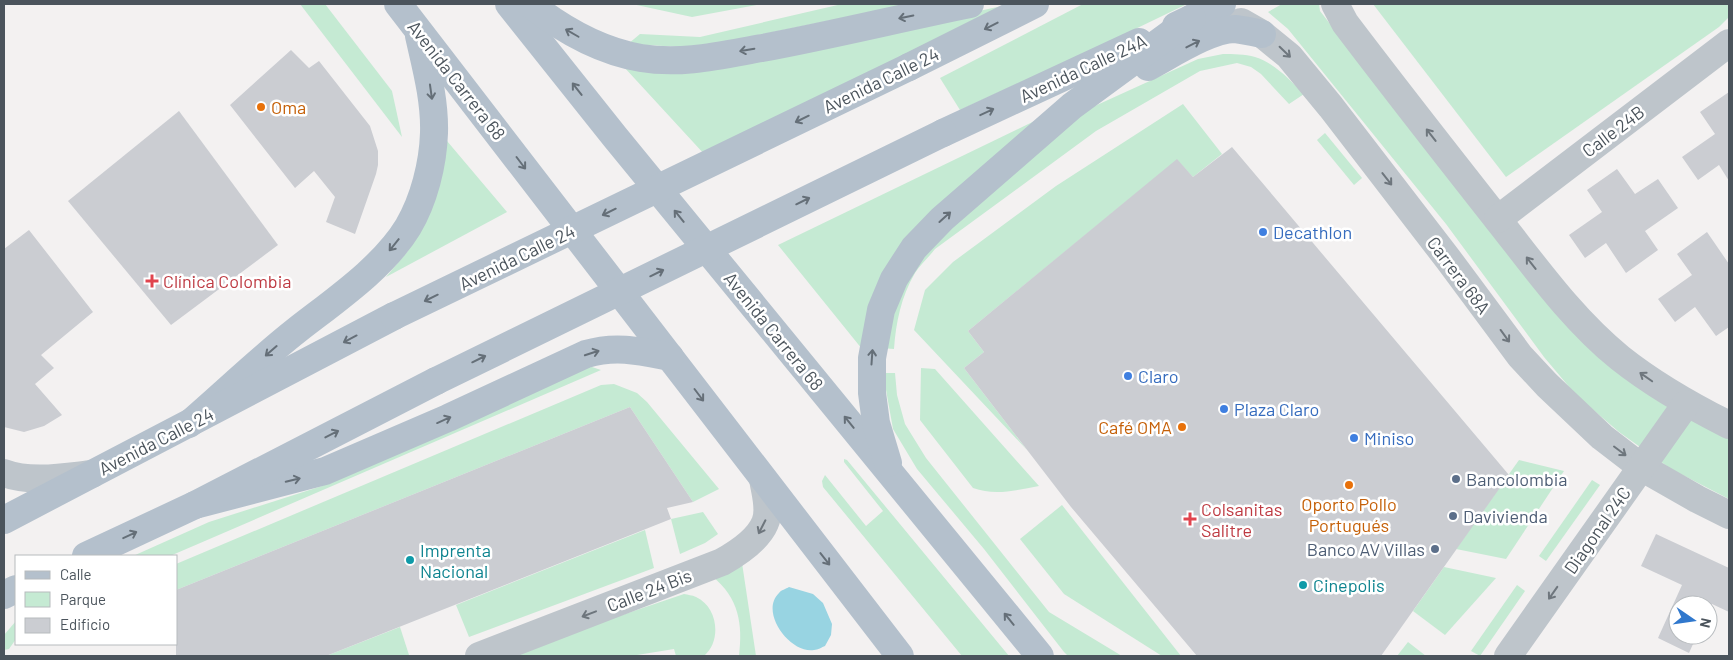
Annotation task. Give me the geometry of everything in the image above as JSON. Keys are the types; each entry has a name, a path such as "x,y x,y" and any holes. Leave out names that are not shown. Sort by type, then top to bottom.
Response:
{"main road":[{"name":"Avenida Carrera 68","path":"398,4 900,656"},
{"name":"Avenida Carrera 68","path":"510,4 614,137 1040,656"},
{"path":"530,4 558,24 598,46 643,58 680,60 792,42 970,4"},
{"name":"Avenida Calle 24","path":"4,520 394,316 909,67 1035,4"},
{"path":"891,474 876,423 872,393 872,358 881,310 894,279 914,248 942,219 1072,106 1210,10"},
{"name":"Avenida Calle 24A","path":"195,505 436,381 943,133 1210,10"},
{"path":"189,424 283,341 374,267 408,227 421,197 428,174 434,133 429,82 417,27"},
{"path":"1072,106 1224,30 1236,29 1262,34"},
{"path":"88,555 195,505 325,471 448,418 586,354 603,349 619,349 643,351 670,357"}],"street":[{"path":"1335,4 1345,23 1558,296 1619,357 1686,404 1729,425"},
{"name":"Carrera 68A","path":"1210,10 1262,34 1289,56 1331,107 1520,356 1602,437 1641,468 1729,516"},
{"name":"Calle 24B","path":"1498,219 1729,43"},
{"name":"Diagonal 24C","path":"1508,656 1686,404"},
{"path":"4,473 28,478 92,474"},
{"name":"Calle 24 Bis","path":"479,656 722,562 736,554 758,535 766,521 767,504 763,479"}],"green space":[{"path":"300,4 325,4 392,91 402,137"},
{"path":"632,4 762,4 692,17"},
{"path":"842,4 911,4 709,45 682,47 628,44 640,34 700,37"},
{"path":"1011,4 705,155 624,67 746,62"},
{"path":"1083,4 1187,4 960,110 940,78"},
{"path":"1282,4 1319,4 1320,11 1522,270 1729,438 1729,499 1671,469 1619,432 1576,395 1544,357 1446,224 1288,29 1268,12"},
{"path":"1373,4 1729,4 1729,17 1719,27 1506,177"},
{"path":"1223,54 1247,55 1269,63 1282,72 1304,94 1289,104 1261,74 1251,67 1237,63 1200,71 1096,131 935,249 917,270 906,291 898,319 894,349 881,348 908,268 1075,115 1198,59"},
{"path":"1183,104 1222,154 1193,177 1177,160 968,331 984,352 964,368 1027,450 914,330 925,290 953,262 1056,186"},
{"path":"1053,112 974,181 862,349 778,245"},
{"path":"1325,133 1362,178 1354,185 1317,140"},
{"path":"447,141 507,212 386,277 408,251"},
{"path":"586,365 601,370 172,555 135,555 209,522 322,486"},
{"path":"921,368 935,369 1039,486 998,492 973,488 920,420"},
{"path":"883,373 895,373 897,395 905,424 926,458 1049,612 1122,656 1068,656 1064,652 984,549 917,469 893,429"},
{"path":"614,384 637,393 647,402 719,489 693,502 630,407 178,589 178,563 601,385"},
{"path":"844,459 847,460 1009,656 962,656 823,487 822,481 825,475 866,526 883,511 844,462"},
{"path":"1519,460 1564,471 1506,559 1456,549"},
{"path":"1592,480 1600,485 1546,561 1539,556"},
{"path":"1062,505 1181,656 1162,656 1064,594 1020,539"},
{"path":"703,512 718,534 705,543 680,554 671,519"},
{"path":"645,530 654,568 469,637 456,605"},
{"path":"742,563 756,656 739,656 740,633 737,612 728,593 712,576"},
{"path":"1444,567 1496,578 1445,635 1413,611"},
{"path":"1517,585 1525,591 1480,656 1471,651"},
{"path":"684,594 694,596 703,602 713,616 715,633 713,642 710,650 704,656 676,656 674,649 631,656 506,656 516,651"},
{"path":"15,622 15,640 9,649 4,650 4,635"},
{"path":"400,627 409,655 326,656"},
{"path":"1408,642 1426,656 1397,656"}],"water":[{"path":"789,587 813,594 823,603 832,624 831,635 825,646 815,650 805,649 787,639 780,630 775,620 774,601 780,592"}],"building":[{"path":"291,50 309,68 319,61 370,126 378,151 378,165 355,234 326,222 335,197 314,171 295,188 230,105"},
{"path":"1729,92 1729,181 1719,165 1698,180 1682,157 1715,134 1700,112"},
{"path":"179,111 278,245 171,325 68,201"},
{"name":"Plaza Claro","path":"1232,147 1509,475 1381,656 1197,656 1071,507 964,368 984,352 968,331 1177,159 1193,177"},
{"path":"1617,169 1635,194 1658,179 1678,208 1645,231 1658,250 1626,273 1606,243 1585,258 1569,235 1602,212 1587,190"},
{"path":"29,230 93,312 41,355 54,368 35,384 62,415 44,426 24,432 4,427 4,249"},
{"path":"1707,232 1729,264 1729,327 1716,336 1695,307 1675,322 1658,299 1692,275 1677,254"},
{"name":"Imprenta Nacional","path":"630,407 693,502 667,508 671,519 326,656 176,656 176,645 178,645 178,589"},
{"path":"1656,534 1729,568 1729,612 1718,607 1718,595 1677,595 1682,585 1641,566"},
{"path":"1668,616 1668,643 1658,638"},
{"path":"1672,645 1693,645 1689,653"}],"place":[{"name":"Oma","path":"261,107"},
{"name":"Decathlon","path":"1263,232"},
{"name":"Clínica Colombia","path":"152,281"},
{"name":"Claro","path":"1128,376"},
{"name":"Plaza Claro","path":"1224,409"},
{"name":"Café OMA","path":"1182,427"},
{"name":"Miniso","path":"1354,438"},
{"name":"Bancolombia","path":"1456,479"},
{"name":"Oporto Pollo Portugués","path":"1349,485"},
{"name":"Davivienda","path":"1453,516"},
{"name":"Colsanitas Salitre","path":"1190,519"},
{"name":"Banco AV Villas","path":"1435,549"},
{"name":"Imprenta Nacional","path":"410,560"},
{"name":"Cinepolis","path":"1303,585"}]}
